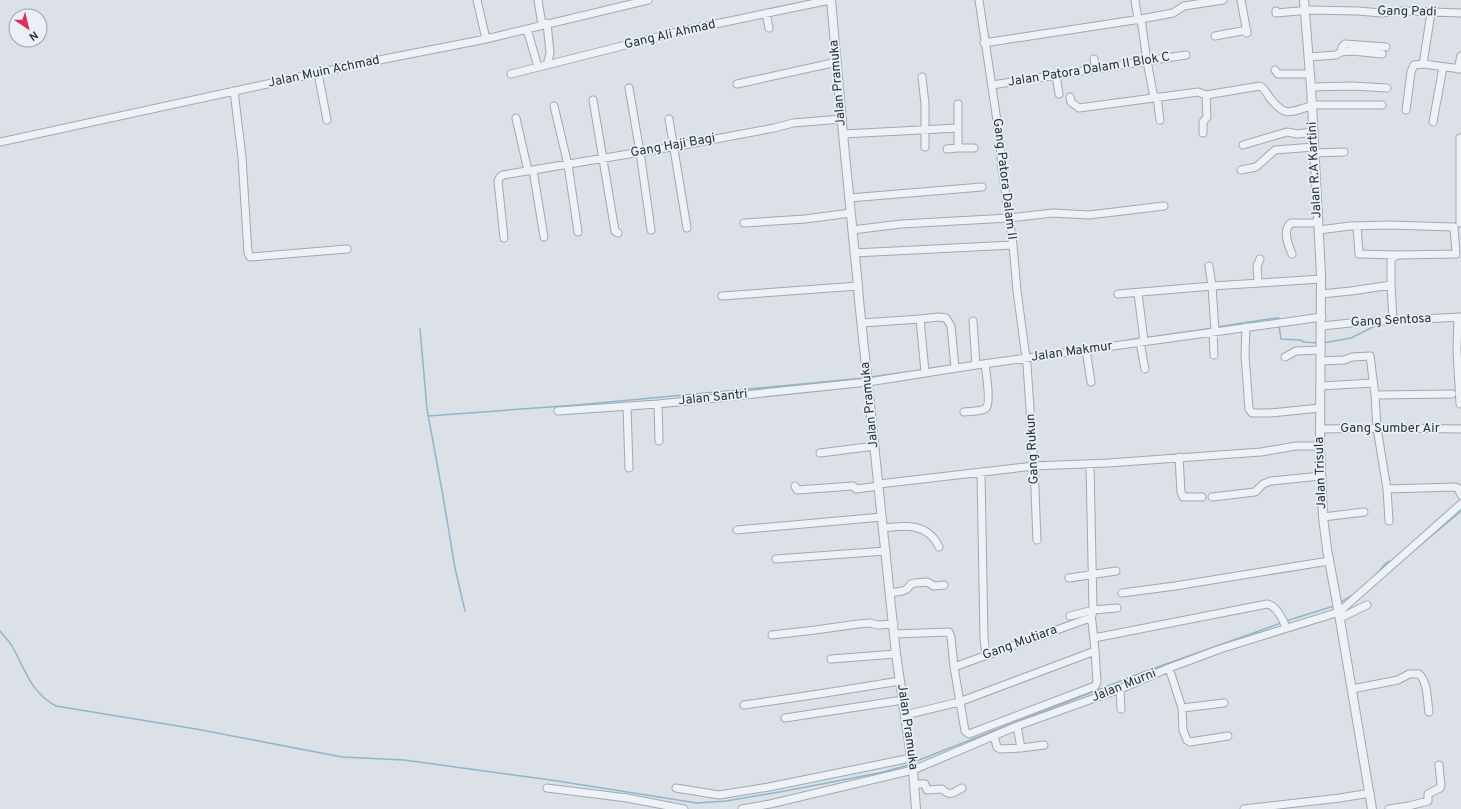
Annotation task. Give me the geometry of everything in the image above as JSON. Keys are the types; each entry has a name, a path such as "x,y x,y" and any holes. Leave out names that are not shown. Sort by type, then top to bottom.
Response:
{"street":[{"path":"477,0 486,38"},
{"path":"538,0 545,24 550,53 547,65"},
{"name":"Jalan Muin Achmad","path":"0,142 486,38 648,0"},
{"name":"Gang Ali Ahmad","path":"511,74 677,32 831,0"},
{"name":"Jalan Pramuka","path":"831,0 854,253 896,654 913,770 916,809"},
{"name":"Gang Patora Dalam II","path":"979,0 984,43 992,85 1026,355"},
{"path":"1135,0 1140,20 1146,61 1160,120"},
{"path":"984,43 1140,20 1173,14 1182,8 1223,0"},
{"path":"1215,36 1247,31 1241,0"},
{"name":"Jalan R.A Kartini","path":"1304,0 1311,87 1321,279 1321,345"},
{"name":"Gang Padi","path":"1276,11 1276,13 1305,10 1380,13 1404,11 1461,13"},
{"path":"1423,64 1431,13"},
{"path":"766,14 770,28"},
{"path":"527,29 538,67"},
{"path":"1308,56 1336,56 1341,52 1384,50"},
{"name":"Jalan Patora Dalam II Blok C","path":"992,85 1186,55"},
{"path":"1406,110 1413,67 1416,64 1460,69 1461,56"},
{"path":"1094,59 1096,69"},
{"path":"737,84 837,62"},
{"path":"1433,122 1443,67"},
{"path":"1275,70 1278,74 1310,74"},
{"path":"318,73 327,120"},
{"path":"1056,75 1059,94"},
{"path":"922,78 925,104 925,147"},
{"path":"1070,97 1072,102 1079,108 1155,97 1203,94 1260,86 1284,112 1290,112 1311,105 1382,105"},
{"path":"1311,87 1352,86 1387,88"},
{"path":"629,88 651,230"},
{"path":"234,91 242,157 248,253 250,257 347,249"},
{"path":"1203,94 1205,119 1203,133"},
{"path":"593,100 604,158 615,231 618,233"},
{"path":"958,104 958,148"},
{"path":"554,106 568,165 578,232"},
{"path":"516,118 531,171 544,238"},
{"name":"Gang Haji Bagi","path":"504,238 498,180 503,175 674,146 774,128 793,123 842,118"},
{"path":"669,119 687,228"},
{"path":"843,134 958,128"},
{"path":"1243,145 1287,132 1298,134 1313,132"},
{"path":"1460,138 1460,223"},
{"path":"947,149 974,148"},
{"path":"1246,170 1256,166 1275,150 1344,152"},
{"path":"849,198 982,188"},
{"path":"852,230 901,224 1009,218 1053,213 1089,215 1164,206"},
{"path":"744,223 805,219 851,213"},
{"path":"1292,254 1288,244 1286,228 1291,223 1318,226 1389,225 1454,227 1456,254 1359,254 1357,226"},
{"path":"854,253 1013,245"},
{"path":"1393,321 1391,259 1397,255"},
{"path":"1258,282 1257,266 1260,259"},
{"path":"1209,266 1212,286 1214,355"},
{"path":"1118,294 1258,282 1321,279"},
{"path":"1321,294 1391,285"},
{"path":"722,296 858,286"},
{"path":"1138,293 1145,369"},
{"path":"862,323 939,317 946,318 949,321 950,326 955,366"},
{"path":"1459,318 1457,350 1460,404"},
{"name":"Gang Sentosa","path":"1322,322 1350,323 1459,318"},
{"path":"920,319 925,370"},
{"path":"973,321 976,363"},
{"name":"Jalan Makmur","path":"868,382 925,370 976,363 985,364 1026,355 1086,350 1143,339 1214,329 1279,323 1322,322"},
{"path":"1246,327 1245,355 1249,409 1252,413 1271,413 1320,408"},
{"path":"1285,357 1296,351 1321,345"},
{"name":"Jalan Trisula","path":"1321,345 1320,446 1323,517 1329,561 1372,809"},
{"path":"1086,350 1091,382"},
{"name":"Gang Rukun","path":"1026,355 1034,466 1037,540"},
{"path":"1320,361 1344,360 1352,357 1370,356 1374,383 1377,428 1388,489 1389,521"},
{"path":"964,412 984,409 987,407 988,400 985,364"},
{"name":"Jalan Santri","path":"558,411 658,404 868,382"},
{"path":"1320,386 1374,383"},
{"path":"1375,395 1452,394"},
{"path":"658,404 659,441"},
{"path":"627,406 629,468"},
{"name":"Gang Sumber Air","path":"1320,429 1461,428"},
{"path":"820,453 875,446"},
{"path":"795,486 797,490 853,486 856,489 1034,466 1179,458 1261,452 1296,446 1320,446"},
{"path":"1179,458 1181,492 1183,497 1202,497"},
{"path":"894,634 949,632 951,637 959,702 965,731 969,734 1097,691 1094,638 1091,620 1094,610 1090,464"},
{"path":"981,472 984,638 986,655"},
{"path":"1212,497 1255,492 1263,484 1271,481 1321,476"},
{"path":"1388,489 1455,487 1458,488 1461,495"},
{"path":"1338,609 1403,557 1461,504"},
{"path":"1323,517 1364,512"},
{"path":"737,530 882,517"},
{"path":"884,528 916,528 930,534 935,538 939,547"},
{"path":"776,559 886,551"},
{"path":"1122,593 1329,561"},
{"path":"1069,578 1116,571"},
{"path":"890,593 902,592 911,584 915,583 927,582 934,586 944,585"},
{"path":"1094,638 1267,604 1272,606 1285,624"},
{"name":"Jalan Murni","path":"742,809 766,807 913,770 1097,691 1120,689 1169,668 1285,624 1338,609 1367,605"},
{"path":"1070,616 1094,610 1117,608"},
{"name":"Gang Mutiara","path":"954,667 1083,620 1091,620"},
{"path":"772,635 858,624 894,624"},
{"path":"905,715 959,702 1095,651"},
{"path":"831,659 896,654"},
{"path":"1169,668 1182,708 1183,730 1187,740 1190,742 1228,736"},
{"path":"1352,689 1398,680 1409,674 1418,674 1422,677 1424,682 1429,712"},
{"path":"744,705 900,681"},
{"path":"1120,689 1121,708"},
{"path":"785,718 903,700"},
{"path":"1182,708 1224,703"},
{"path":"1017,726 1021,748"},
{"path":"994,736 997,747 1000,749 1044,746"},
{"path":"676,788 719,795 769,787 911,758"},
{"path":"1389,809 1428,801 1428,794 1440,788 1442,785 1439,766"},
{"path":"914,784 925,784 927,790 942,789 949,794 962,788"},
{"path":"547,788 627,798 684,809"},
{"path":"1244,809 1370,793"}],"waterway":[{"path":"1217,327 1276,318 1279,318 1279,320"},
{"path":"1323,343 1351,338 1377,325 1385,324"},
{"path":"1279,326 1281,339 1317,343"},
{"path":"1145,338 1213,328"},
{"path":"420,329 427,409 455,568 465,611"},
{"path":"1128,340 1142,338"},
{"path":"928,369 952,365"},
{"path":"870,377 922,370"},
{"path":"428,416 577,405 865,378"},
{"path":"1405,558 1461,511"},
{"path":"1374,577 1386,563 1393,560"},
{"path":"1339,603 1353,595"},
{"path":"1286,621 1334,606"},
{"path":"914,762 1141,673 1281,623"},
{"path":"0,631 12,646 25,672 40,694 47,701 56,706 196,729 342,757 404,760 551,780 697,803 726,801 785,791 879,773 909,765"}]}
